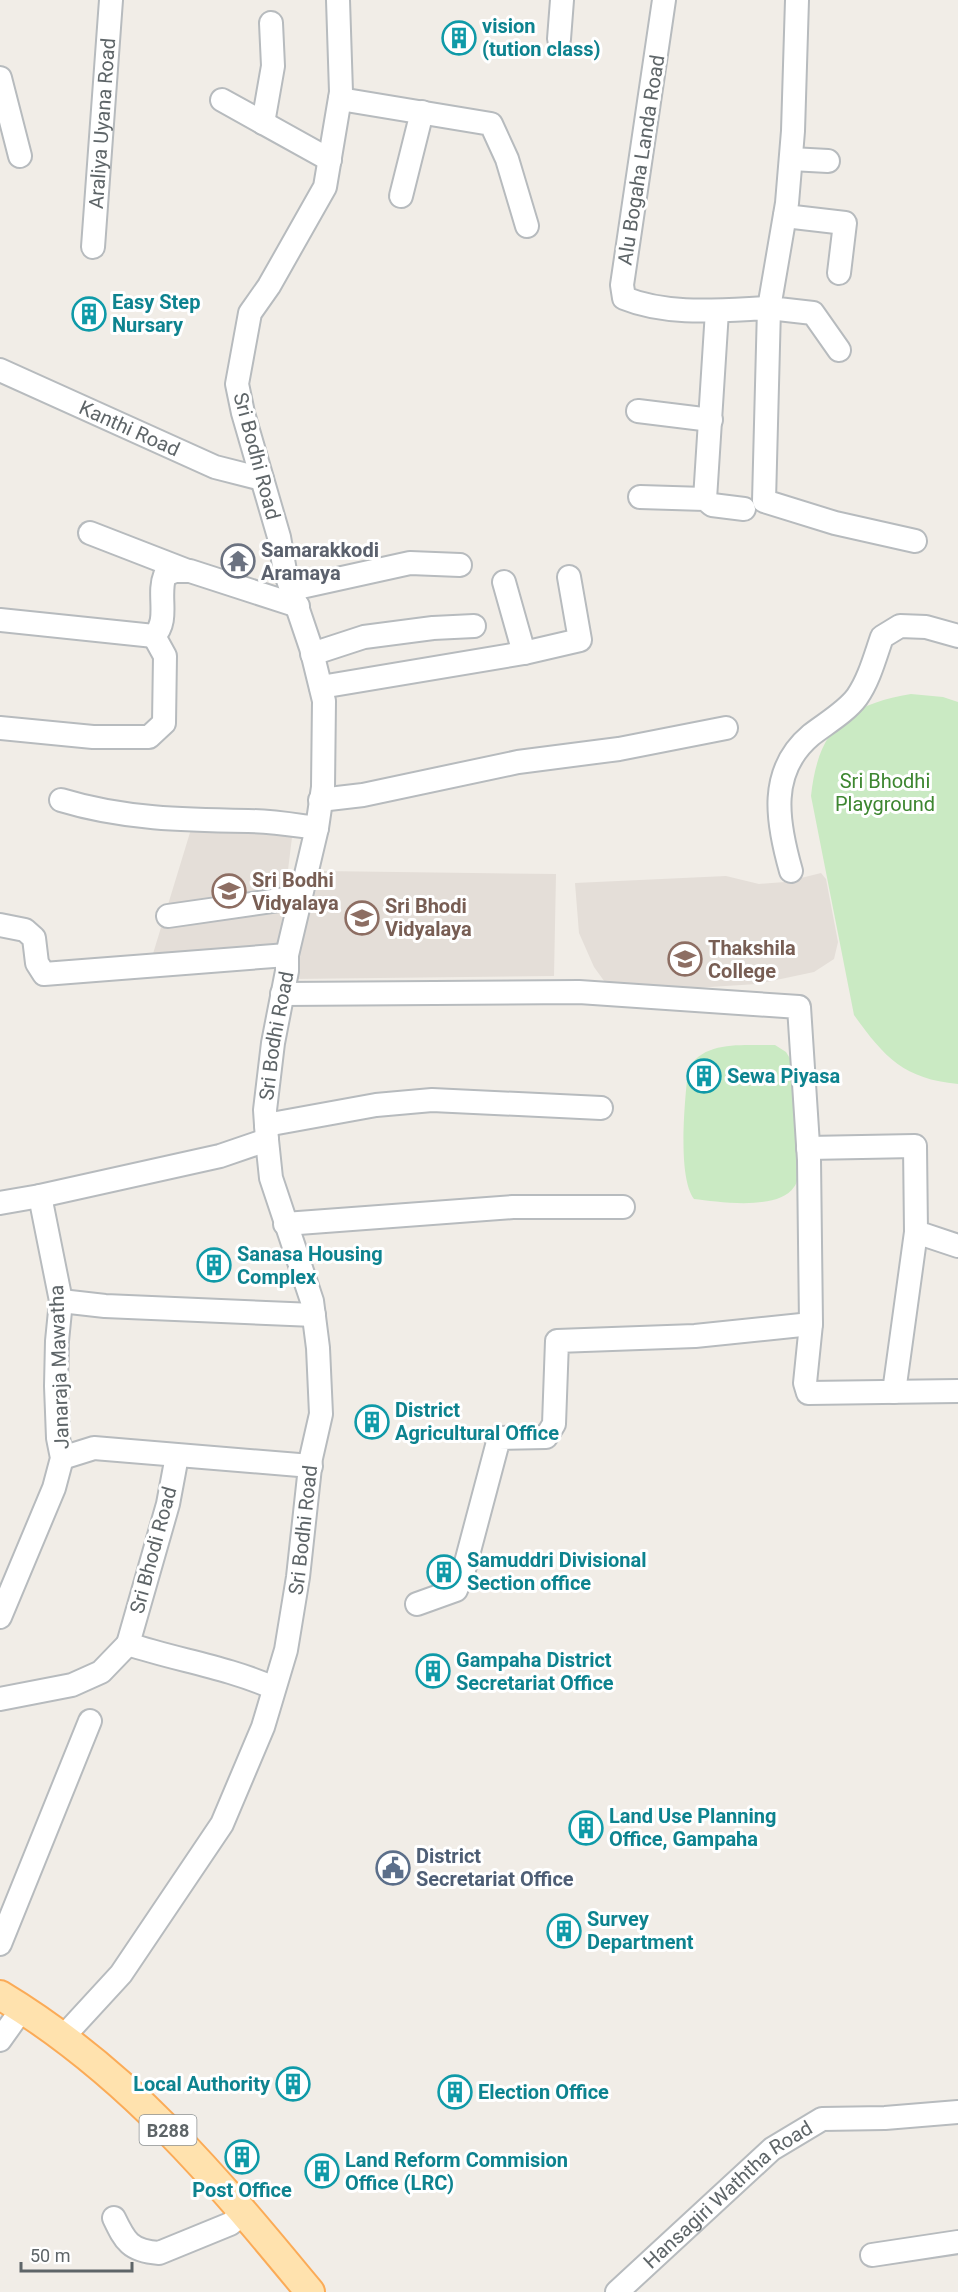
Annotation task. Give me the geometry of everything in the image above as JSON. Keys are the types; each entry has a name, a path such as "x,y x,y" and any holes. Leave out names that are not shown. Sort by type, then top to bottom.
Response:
{"main road":[{"name":"B288","path":"11,2002 64,2036 90,2056 183,2144 310,2292"}],"street":[{"name":"Araliya Uyana Road","path":"93,247 111,0"},
{"name":"Sri Bodhi Road","path":"64,2036 121,1974 222,1824 262,1727 286,1650 298,1577 311,1466 321,1414 318,1348 312,1301 271,1178 266,1132 273,1043 287,955 317,828 323,787 325,731 321,687 237,384 250,313 269,286 325,187 340,99 341,47 338,0"},
{"path":"559,39 562,0"},
{"name":"Alu Bogaha Landa Road","path":"664,0 622,285 624,298 644,306 717,311"},
{"path":"797,0 791,159 785,216 769,308 764,501 835,523 915,541"},
{"path":"263,123 273,66 271,23"},
{"path":"0,78 20,156"},
{"path":"340,99 491,124 507,159 527,226"},
{"path":"222,100 330,160"},
{"path":"401,196 422,112"},
{"path":"791,159 828,161"},
{"path":"785,216 845,223 839,273"},
{"path":"705,499 717,311 769,308 813,313 839,350"},
{"name":"Kanthi Road","path":"0,370 215,468 262,479"},
{"path":"638,411 711,420"},
{"path":"640,497 705,499 712,506 744,509"},
{"path":"90,533 190,571 295,598 410,563 460,565"},
{"path":"154,636 160,630 162,583 165,575 190,571"},
{"path":"321,687 524,653 580,640 568,577"},
{"path":"504,582 524,653"},
{"path":"0,620 154,636"},
{"path":"312,654 364,637 433,628 474,626"},
{"path":"791,871 778,790 786,763 807,739 856,698 882,637 900,626 926,627 958,636"},
{"path":"0,728 93,737 149,737 164,723 165,656 154,636"},
{"path":"320,800 363,795 518,762 619,749 726,728"},
{"path":"61,800 96,811 143,818 248,821 317,828"},
{"path":"168,916 300,897"},
{"path":"0,925 25,930 34,938 37,963 44,974 287,955"},
{"path":"282,994 579,992 799,1007 808,1148 811,1324 805,1383 808,1393 958,1391"},
{"path":"0,1203 220,1156 266,1132 376,1105 432,1100 601,1108"},
{"path":"808,1148 915,1146 916,1232 894,1392"},
{"name":"Janaraja Mawatha","path":"0,1617 54,1488 62,1458 58,1438 56,1386 61,1301 39,1196"},
{"path":"285,1224 513,1207 623,1207"},
{"path":"916,1232 958,1246"},
{"path":"61,1301 105,1306 314,1315"},
{"path":"417,1604 456,1590 464,1570 499,1438 546,1437 554,1424 557,1341 695,1336 811,1324"},
{"path":"62,1458 94,1448 311,1466"},
{"name":"Sri Bhodi Road","path":"0,1699 72,1685 101,1672 128,1644 168,1504 177,1456"},
{"path":"128,1644 163,1656 249,1677 274,1688"},
{"path":"0,1944 90,1721"},
{"path":"0,2040 11,2002"},
{"name":"Hansagiri Waththa Road","path":"617,2292 772,2149 822,2119 885,2118 958,2112"},
{"path":"114,2218 123,2239 148,2252 159,2253 230,2224 244,2213"},
{"path":"872,2255 958,2242"}],"shaded area":[{"name":"Sri Bodhi Vidyalaya","path":"192,826 293,829 278,952 152,957"},
{"path":"321,871 556,874 554,976 292,979"},
{"path":"821,873 826,879 838,942 834,959 814,972 757,984 694,988 645,989 607,985 594,967 579,933 575,883 726,876 759,884 785,882"}],"green space":[{"name":"Sri Bhodhi Playground","path":"911,694 943,697 958,702 958,1084 923,1077 909,1071 875,1043 854,1015 811,796 820,753 839,724 853,713 869,705"},
{"path":"739,1045 775,1045 786,1052 794,1065 799,1173 796,1184 786,1195 762,1202 732,1203 694,1199 685,1173 684,1156 688,1070 695,1060 714,1049"}],"place":[{"name":"vision (tution class)","path":"459,38"},
{"name":"Easy Step Nursary","path":"89,314"},
{"name":"Samarakkodi Aramaya","path":"238,561"},
{"name":"Sri Bodhi Vidyalaya","path":"229,891"},
{"name":"Sri Bhodi Vidyalaya","path":"362,918"},
{"name":"Thakshila College","path":"685,959"},
{"name":"Sewa Piyasa","path":"704,1076"},
{"name":"Sanasa Housing Complex","path":"214,1265"},
{"name":"District Agricultural Office","path":"372,1422"},
{"name":"Samuddri Divisional Section office","path":"444,1572"},
{"name":"Gampaha District Secretariat Office","path":"433,1671"},
{"name":"Land Use Planning Office, Gampaha","path":"586,1828"},
{"name":"District Secretariat Office","path":"393,1868"},
{"name":"Survey Department","path":"564,1931"},
{"name":"Local Authority","path":"293,2084"},
{"name":"Election Office","path":"455,2092"},
{"name":"Post Office","path":"242,2157"},
{"name":"Land Reform Commision Office (LRC)","path":"322,2171"}]}
